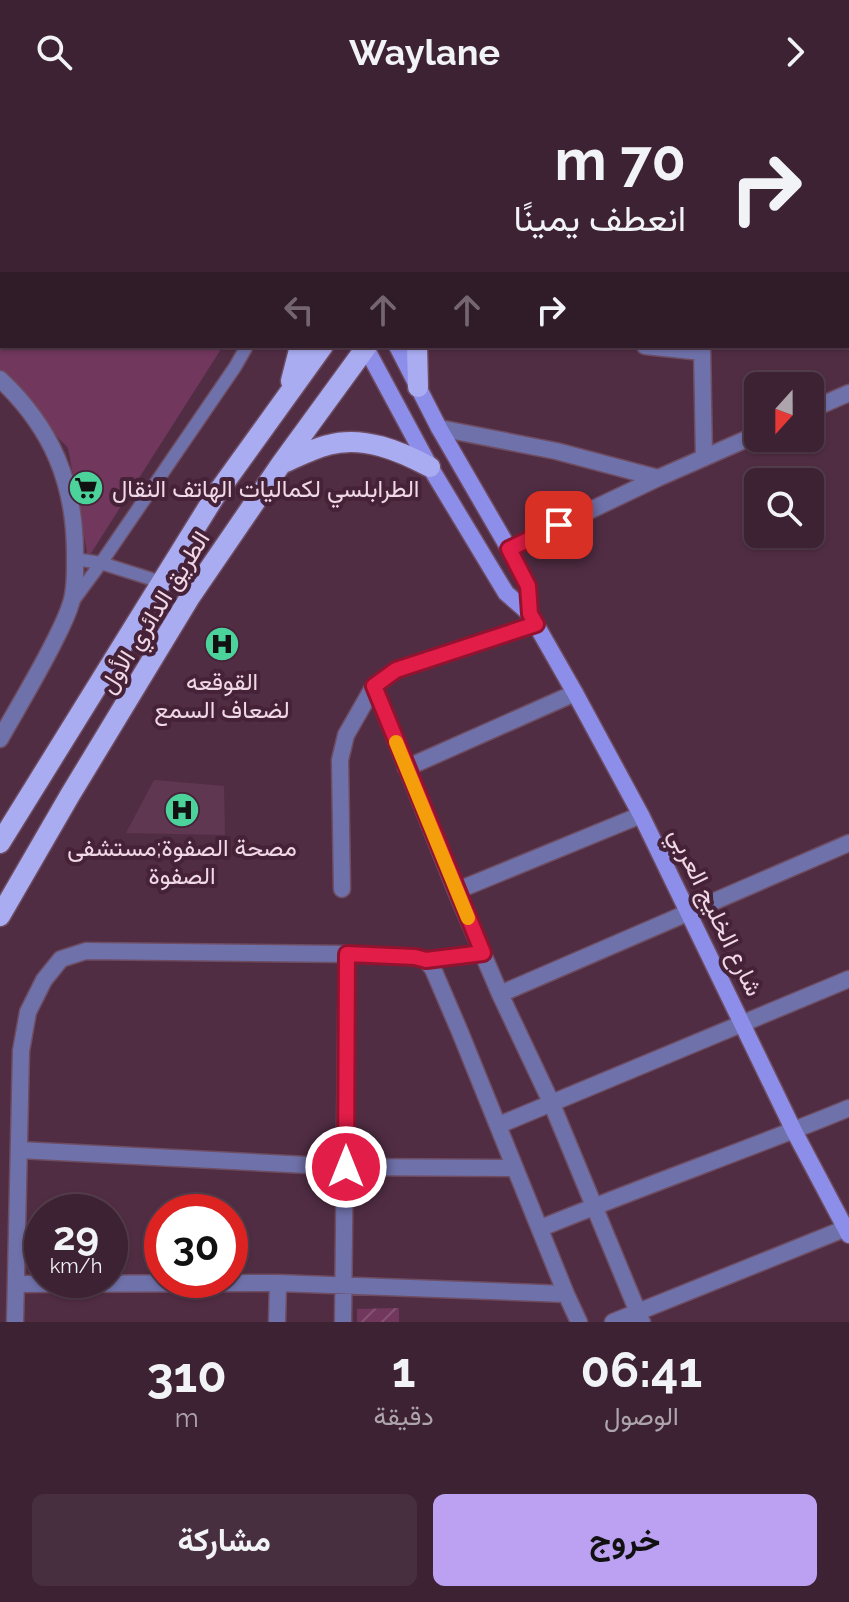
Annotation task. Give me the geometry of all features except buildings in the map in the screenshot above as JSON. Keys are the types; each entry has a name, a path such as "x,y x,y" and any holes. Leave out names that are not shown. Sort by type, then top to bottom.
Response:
{"main road":[{"path":"287,394 299,348"},
{"name":"الطريق الدائري الأول","path":"0,843 215,496 322,348"},
{"name":"الطريق الدائري الأول","path":"0,916 190,597 365,348"},
{"name":"شارع الخليج العربي","path":"367,348 430,467 506,593 533,619 575,693 641,815 794,1131 848,1230"},
{"name":"شارع الخليج العربي","path":"398,348 528,586 533,619"},
{"path":"417,348 418,387"},
{"path":"281,464 331,444 359,442 410,456 430,467"}],"street":[{"path":"702,349 704,458"},
{"path":"0,379 38,422 57,456 75,522 71,603 42,666 0,739"},
{"path":"824,404 849,393"},
{"path":"439,428 556,451 658,478"},
{"path":"509,549 744,440"},
{"path":"342,889 340,760 346,735 374,686 396,670 533,619"},
{"path":"374,686 456,891 551,1102 640,1317"},
{"path":"406,768 575,693"},
{"path":"456,891 641,815"},
{"path":"500,994 849,843"},
{"path":"15,1322 21,1051 28,1012 44,980 61,959 86,951 347,954 426,960 483,953"},
{"path":"343,1322 347,954"},
{"path":"426,960 433,969 499,1125 579,1322"},
{"path":"499,1125 849,979"},
{"path":"541,1228 849,1108"},
{"path":"19,1150 346,1167 515,1168"},
{"path":"613,1322 640,1317 848,1230"},
{"path":"16,1284 278,1283 566,1294"},
{"path":"277,1322 278,1283"}],"lane":[{"path":"71,603 246,348"},
{"path":"75,559 101,563 161,582"}],"shaded area":[{"path":"0,348 222,348 88,558 68,448 0,377"},
{"name":"مصحة الصفوة;مستشفى الصفوة","path":"154,780 224,786 225,835 126,833"},
{"path":"399,1308 399,1322 357,1322 357,1309"}],"slow traffic":[{"path":"396,742 468,918"}],"place":[{"name":"الطرابلسي لكماليات الهاتف النقال","path":"86,488"},
{"name":"القوقعه لضعاف السمع","path":"222,644"},
{"name":"مصحة الصفوة;مستشفى الصفوة","path":"182,810"}],"route":[{"path":"346,1167 347,954 426,960 483,953 374,686 396,670 536,624 530,614 528,586 509,549 559,525"}]}
